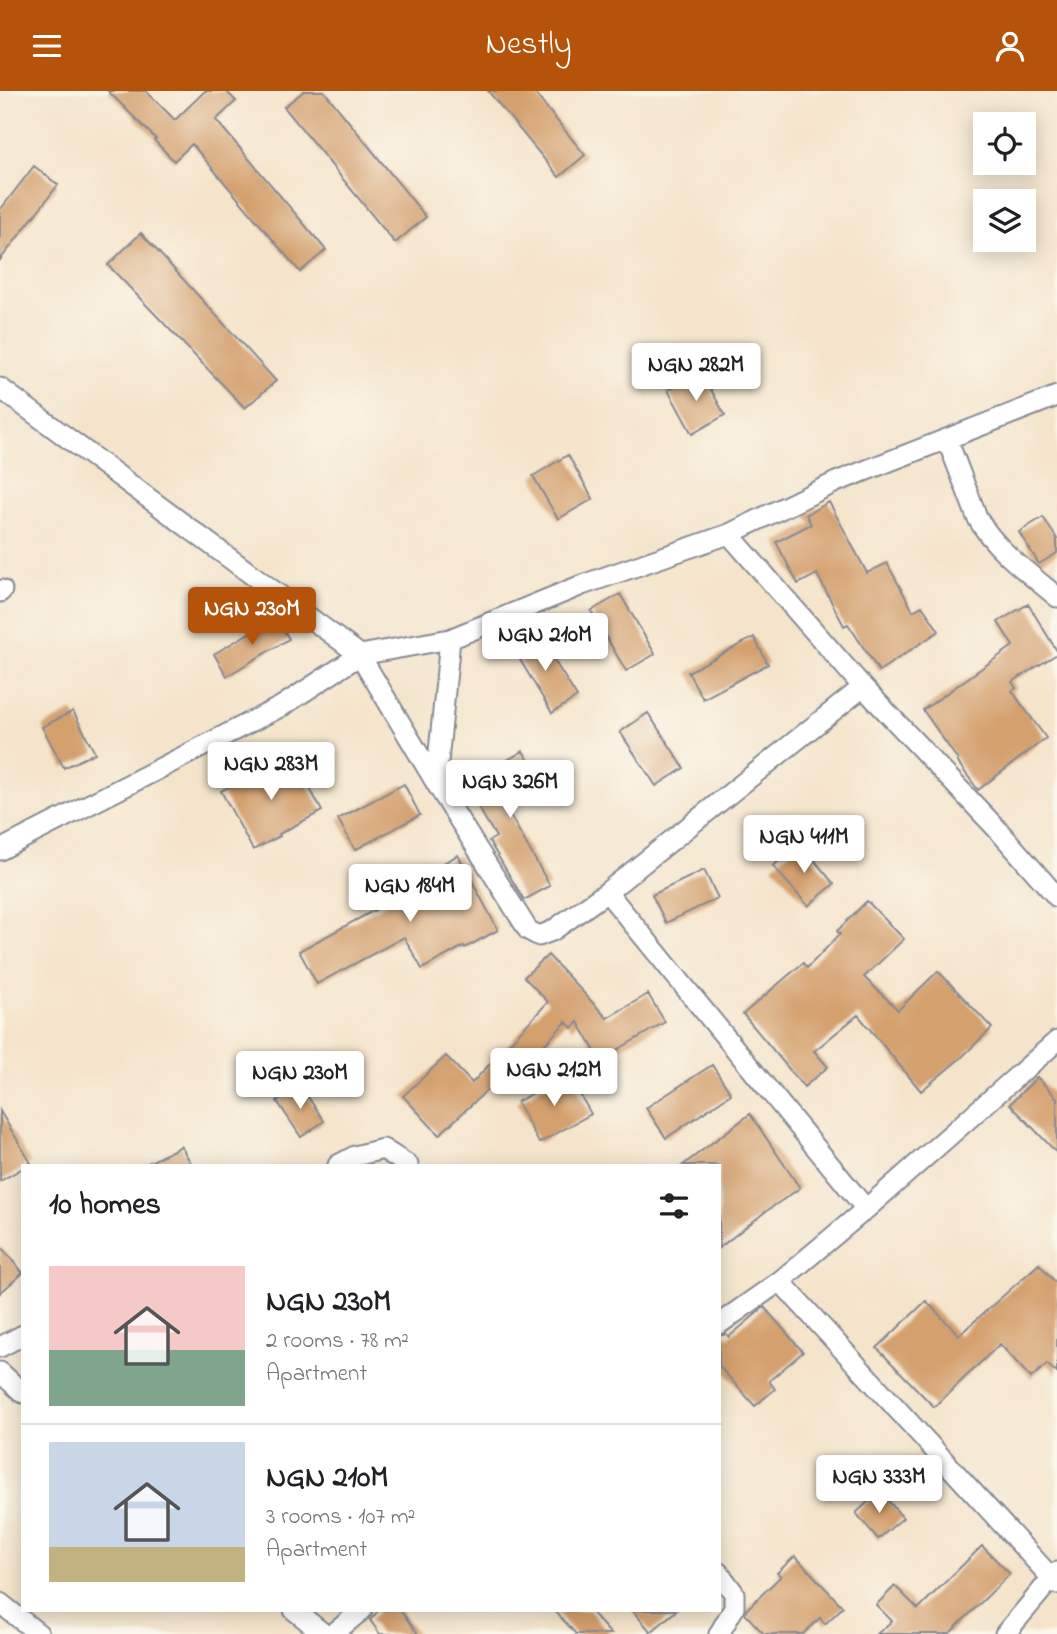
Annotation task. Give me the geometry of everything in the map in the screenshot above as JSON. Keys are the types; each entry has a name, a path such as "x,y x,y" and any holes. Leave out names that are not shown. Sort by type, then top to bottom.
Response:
{"street":[{"path":"0,388 360,655 528,930 539,936 552,931 607,892 863,687"},
{"path":"0,850 282,706 360,655 450,639 582,585 729,534 836,482 1057,396"},
{"path":"947,439 983,529 998,546 1057,597"},
{"path":"729,534 863,687 999,831 1057,897"},
{"path":"436,783 450,639"},
{"path":"607,892 866,1209"},
{"path":"721,1323 780,1281 866,1209 1057,1041"},
{"path":"340,1164 355,1156 383,1149 406,1164"},
{"path":"780,1281 1055,1578 1005,1634"},
{"path":"0,1347 21,1336"},
{"path":"0,1372 21,1391"},
{"path":"719,1634 734,1608 734,1593 721,1576"},
{"path":"0,1603 39,1634"},
{"path":"296,1612 324,1634"},
{"path":"333,1634 360,1612"}],"building":[{"path":"108,91 146,91 175,120 205,91 226,91 236,101 216,120 326,250 300,272 192,144 174,161"},
{"path":"304,91 324,91 426,217 395,243 284,107"},
{"path":"488,91 533,91 585,155 559,177"},
{"path":"34,166 58,185 0,260 0,210"},
{"path":"141,233 276,381 245,408 108,265"},
{"path":"701,372 725,415 692,434 668,390"},
{"path":"568,455 593,499 558,519 533,476"},
{"path":"829,502 867,573 887,563 913,611 922,606 939,631 879,671 848,624 844,626 817,574 798,584 776,542 811,524 806,515"},
{"path":"1043,517 1057,539 1057,553 1039,564 1019,532"},
{"path":"620,594 655,654 626,671 591,611"},
{"path":"1028,604 1057,654 1012,682 1016,688 1012,691 1046,738 978,790 923,710 1013,646 998,622"},
{"path":"276,617 289,639 227,676 214,654"},
{"path":"537,633 577,697 552,713 513,648"},
{"path":"754,637 768,664 703,699 688,672"},
{"path":"73,711 95,753 64,768 42,727"},
{"path":"648,713 684,768 656,786 620,732"},
{"path":"523,751 543,785 505,806 550,886 524,900 489,841 496,837 465,785"},
{"path":"291,754 322,811 253,850 221,791"},
{"path":"404,784 420,815 355,850 338,819"},
{"path":"800,843 834,884 808,906 773,866"},
{"path":"458,855 498,930 422,969 404,937 317,984 299,951 386,904 384,901 428,877 426,873"},
{"path":"704,870 718,898 666,923 652,895"},
{"path":"867,901 904,939 864,977 898,1010 938,971 992,1028 921,1091 858,1015 814,1051 828,1067 804,1087 743,1014 803,963 807,968 840,934 837,931"},
{"path":"548,955 607,1018 648,994 665,1022 600,1060 578,1022 572,1028 566,1022 507,1084 502,1076 439,1135 403,1096 446,1056 472,1083 548,1002 524,977"},
{"path":"712,1065 731,1094 666,1138 646,1108"},
{"path":"568,1073 591,1114 539,1143 517,1102"},
{"path":"1037,1077 1057,1098 1057,1153 1010,1104"},
{"path":"300,1085 324,1121 301,1137 277,1101"},
{"path":"0,1111 31,1163 21,1164 21,1169 0,1181"},
{"path":"750,1114 800,1188 721,1246 721,1164 684,1164"},
{"path":"181,1146 191,1164 147,1164"},
{"path":"0,1246 21,1271 21,1275 0,1293"},
{"path":"1039,1264 1057,1284 1057,1373 1047,1364 1031,1378 1000,1344 934,1407 877,1348 926,1301 959,1335"},
{"path":"764,1307 803,1352 769,1381 775,1389 755,1406 721,1368 721,1335 726,1334 729,1337"},
{"path":"880,1491 903,1518 878,1539 856,1513"},
{"path":"982,1546 1010,1574 949,1634 877,1634 892,1621 876,1605 895,1586 918,1609"},
{"path":"795,1556 843,1607 825,1624 820,1618 803,1634 764,1634 745,1614 746,1610 781,1576 777,1573"},
{"path":"377,1612 402,1612 418,1634 380,1634 370,1620"},
{"path":"556,1612 591,1612 611,1634 576,1634"},
{"path":"634,1612 675,1612 651,1632"}]}
